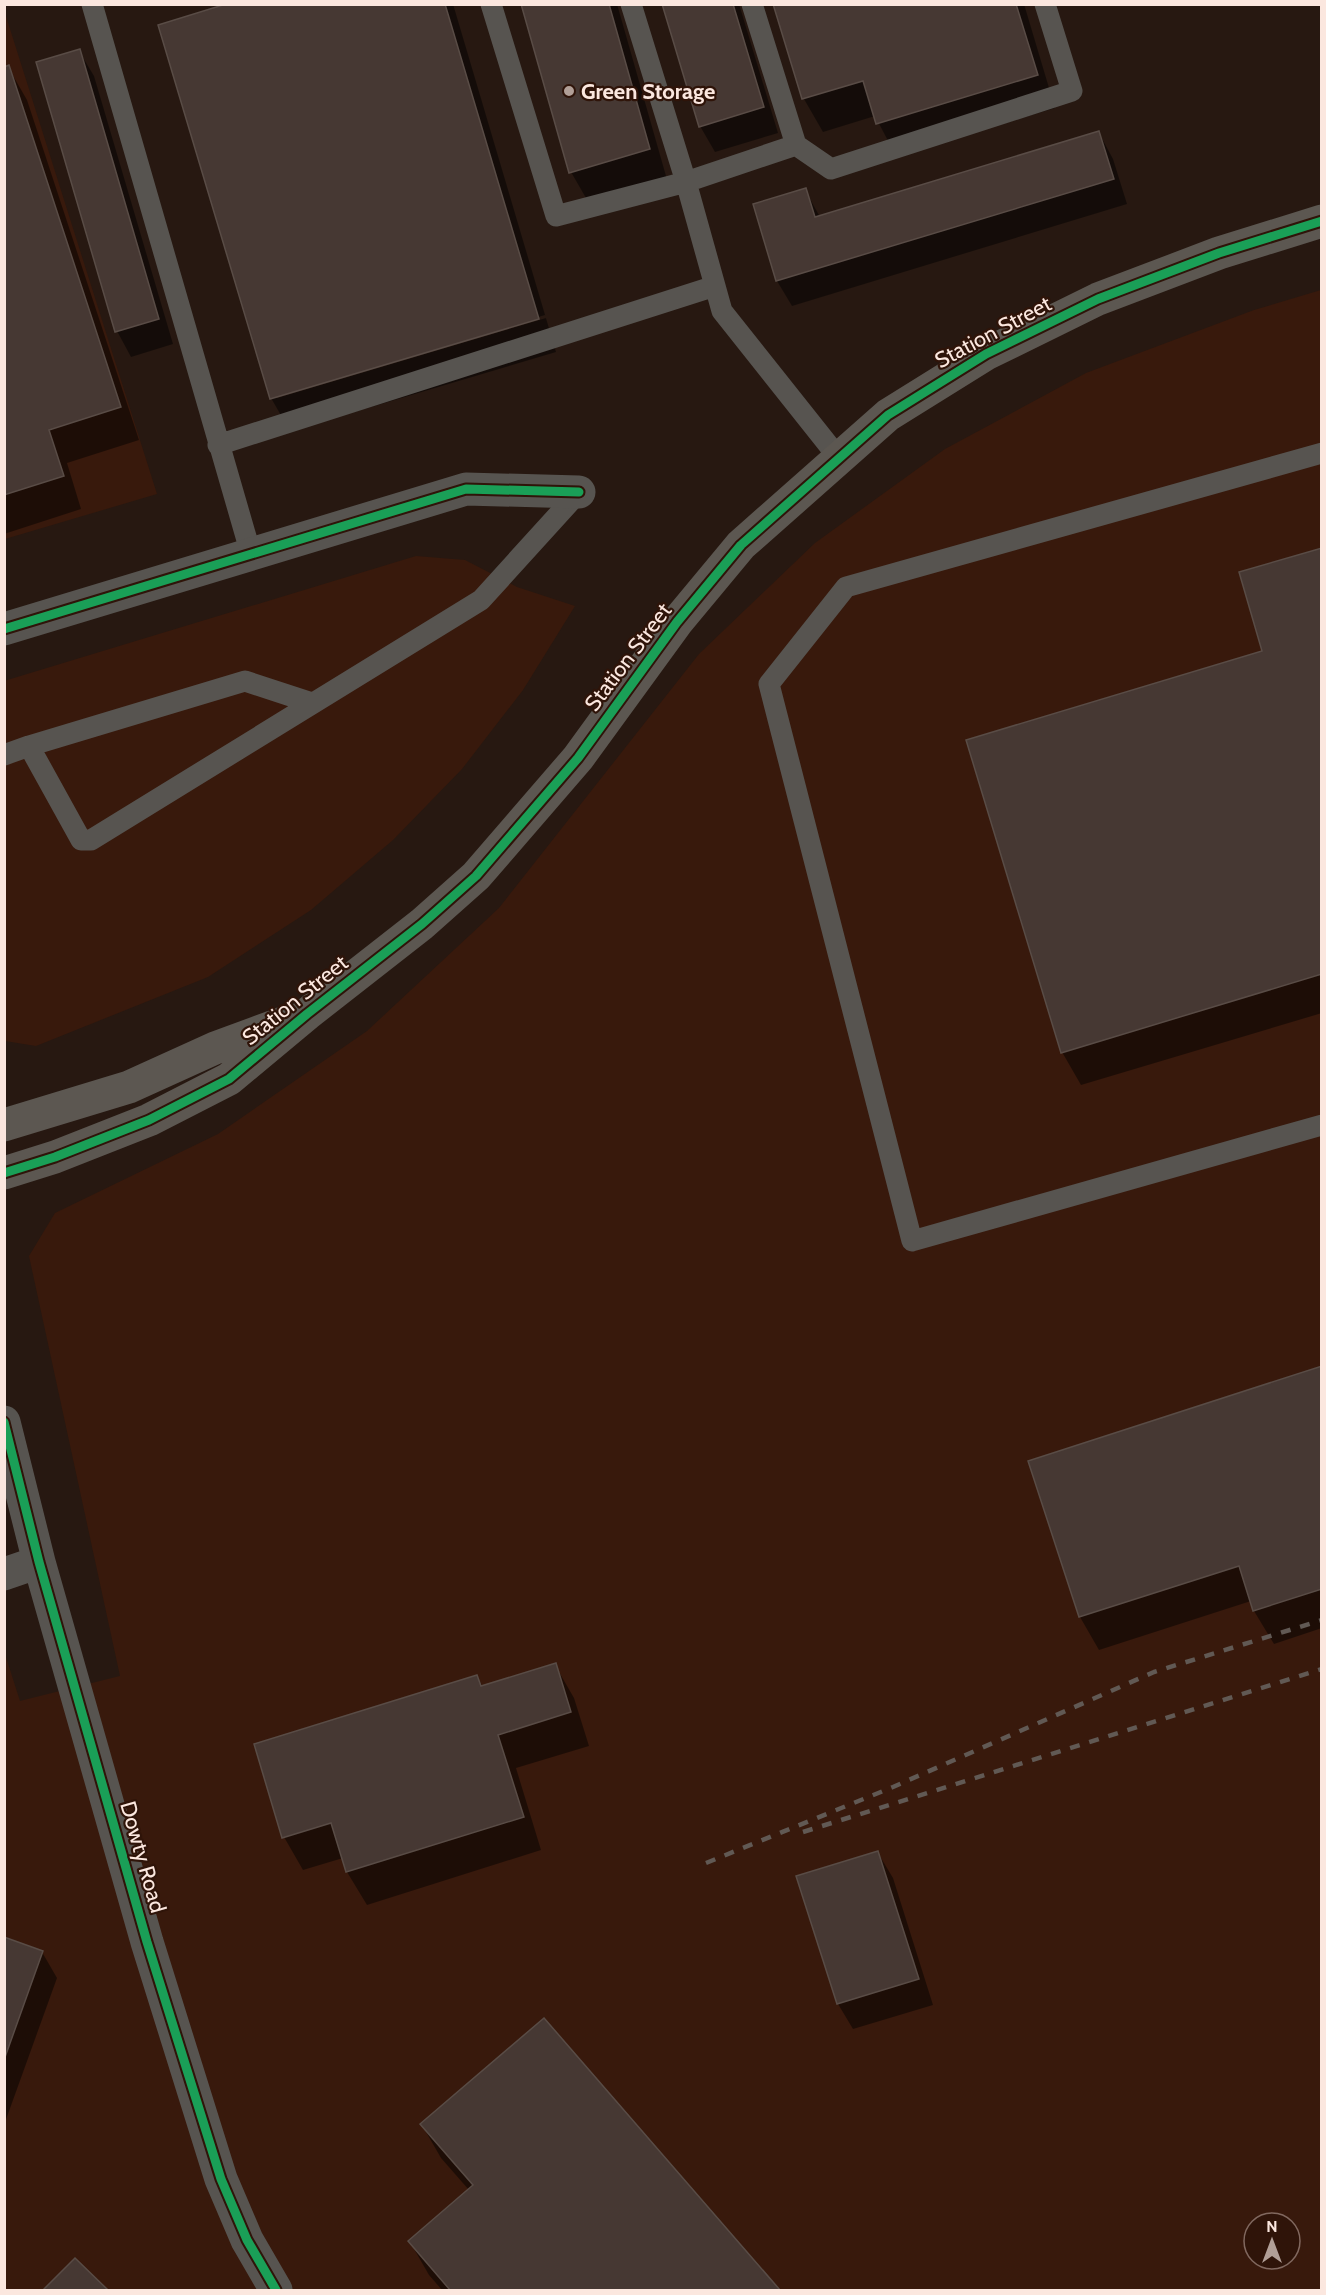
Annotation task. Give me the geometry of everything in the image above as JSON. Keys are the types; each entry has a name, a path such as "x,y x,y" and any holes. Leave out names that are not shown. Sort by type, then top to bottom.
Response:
{"street":[{"name":"Station Street","path":"4,1173 55,1157 149,1120 229,1079 307,1014 422,924 476,876 578,758 677,622 741,545 888,415 967,366 1088,304 1219,253 1322,221"},
{"path":"4,628 466,489 579,492"},
{"name":"Station Street","path":"4,1125 129,1088 215,1048 307,1014"},
{"name":"Dowty Road","path":"4,1422 39,1562 147,1942 221,2179 247,2240 276,2290"},
{"path":"4,1574 39,1562"}],"lane":[{"path":"92,4 251,555"},
{"path":"491,4 556,216 686,182 796,145"},
{"path":"631,4 686,182 722,311 838,457"},
{"path":"752,4 796,145 831,169 1072,91 1044,4"},
{"path":"218,445 715,286"},
{"path":"1322,453 846,587 770,684 912,1241 1322,1125"},
{"path":"29,746 81,840 91,840 481,600 579,492"},
{"path":"4,755 245,681 312,703"}],"shaded area":[{"path":"4,10 157,494 5,539 4,539"},
{"path":"1321,290 1321,2290 5,2290 4,1651 20,1701 120,1676 29,1256 55,1213 218,1134 367,1031 499,908 699,654 815,543 945,449 1086,373 1254,310"},
{"path":"416,556 465,560 517,587 575,606 523,690 462,769 393,840 311,910 208,977 36,1046 5,1041 4,681"}],"building":[{"path":"226,4 445,4 539,319 270,399 158,25"},
{"path":"521,4 609,4 650,149 569,173"},
{"path":"662,4 733,4 764,107 699,127"},
{"path":"773,4 1016,4 1038,75 876,124 863,81 802,99"},
{"path":"80,49 159,319 115,332 36,62"},
{"path":"9,65 121,407 49,430 64,476 4,495 4,67"},
{"path":"1099,131 1114,179 776,281 753,204 806,188 815,217"},
{"path":"1322,548 1322,974 1061,1053 966,740 1262,651 1239,572"},
{"path":"1322,1366 1322,1589 1253,1611 1239,1566 1079,1617 1028,1461"},
{"path":"556,1663 571,1712 498,1735 524,1817 346,1872 331,1823 282,1838 254,1744 477,1675 481,1686"},
{"path":"878,1851 919,1979 837,2004 796,1876"},
{"path":"4,1937 43,1951 4,2060"},
{"path":"544,2018 780,2290 450,2290 408,2241 473,2185 420,2124"},
{"path":"75,2258 108,2290 43,2290"}],"railway":[{"path":"706,1863 893,1787 1154,1672 1322,1620"},
{"path":"803,1832 1322,1669"}],"cycle path":[{"path":"4,1173 55,1157 149,1120 229,1079 307,1014 422,924 476,876 578,758 677,622 741,545 888,415 986,354 1098,299 1219,253 1322,221"},
{"path":"4,629 466,489 579,492"},
{"path":"4,1422 39,1562 147,1942 221,2179 247,2240 276,2290"}],"place":[{"name":"Green Storage","path":"569,91"}]}
